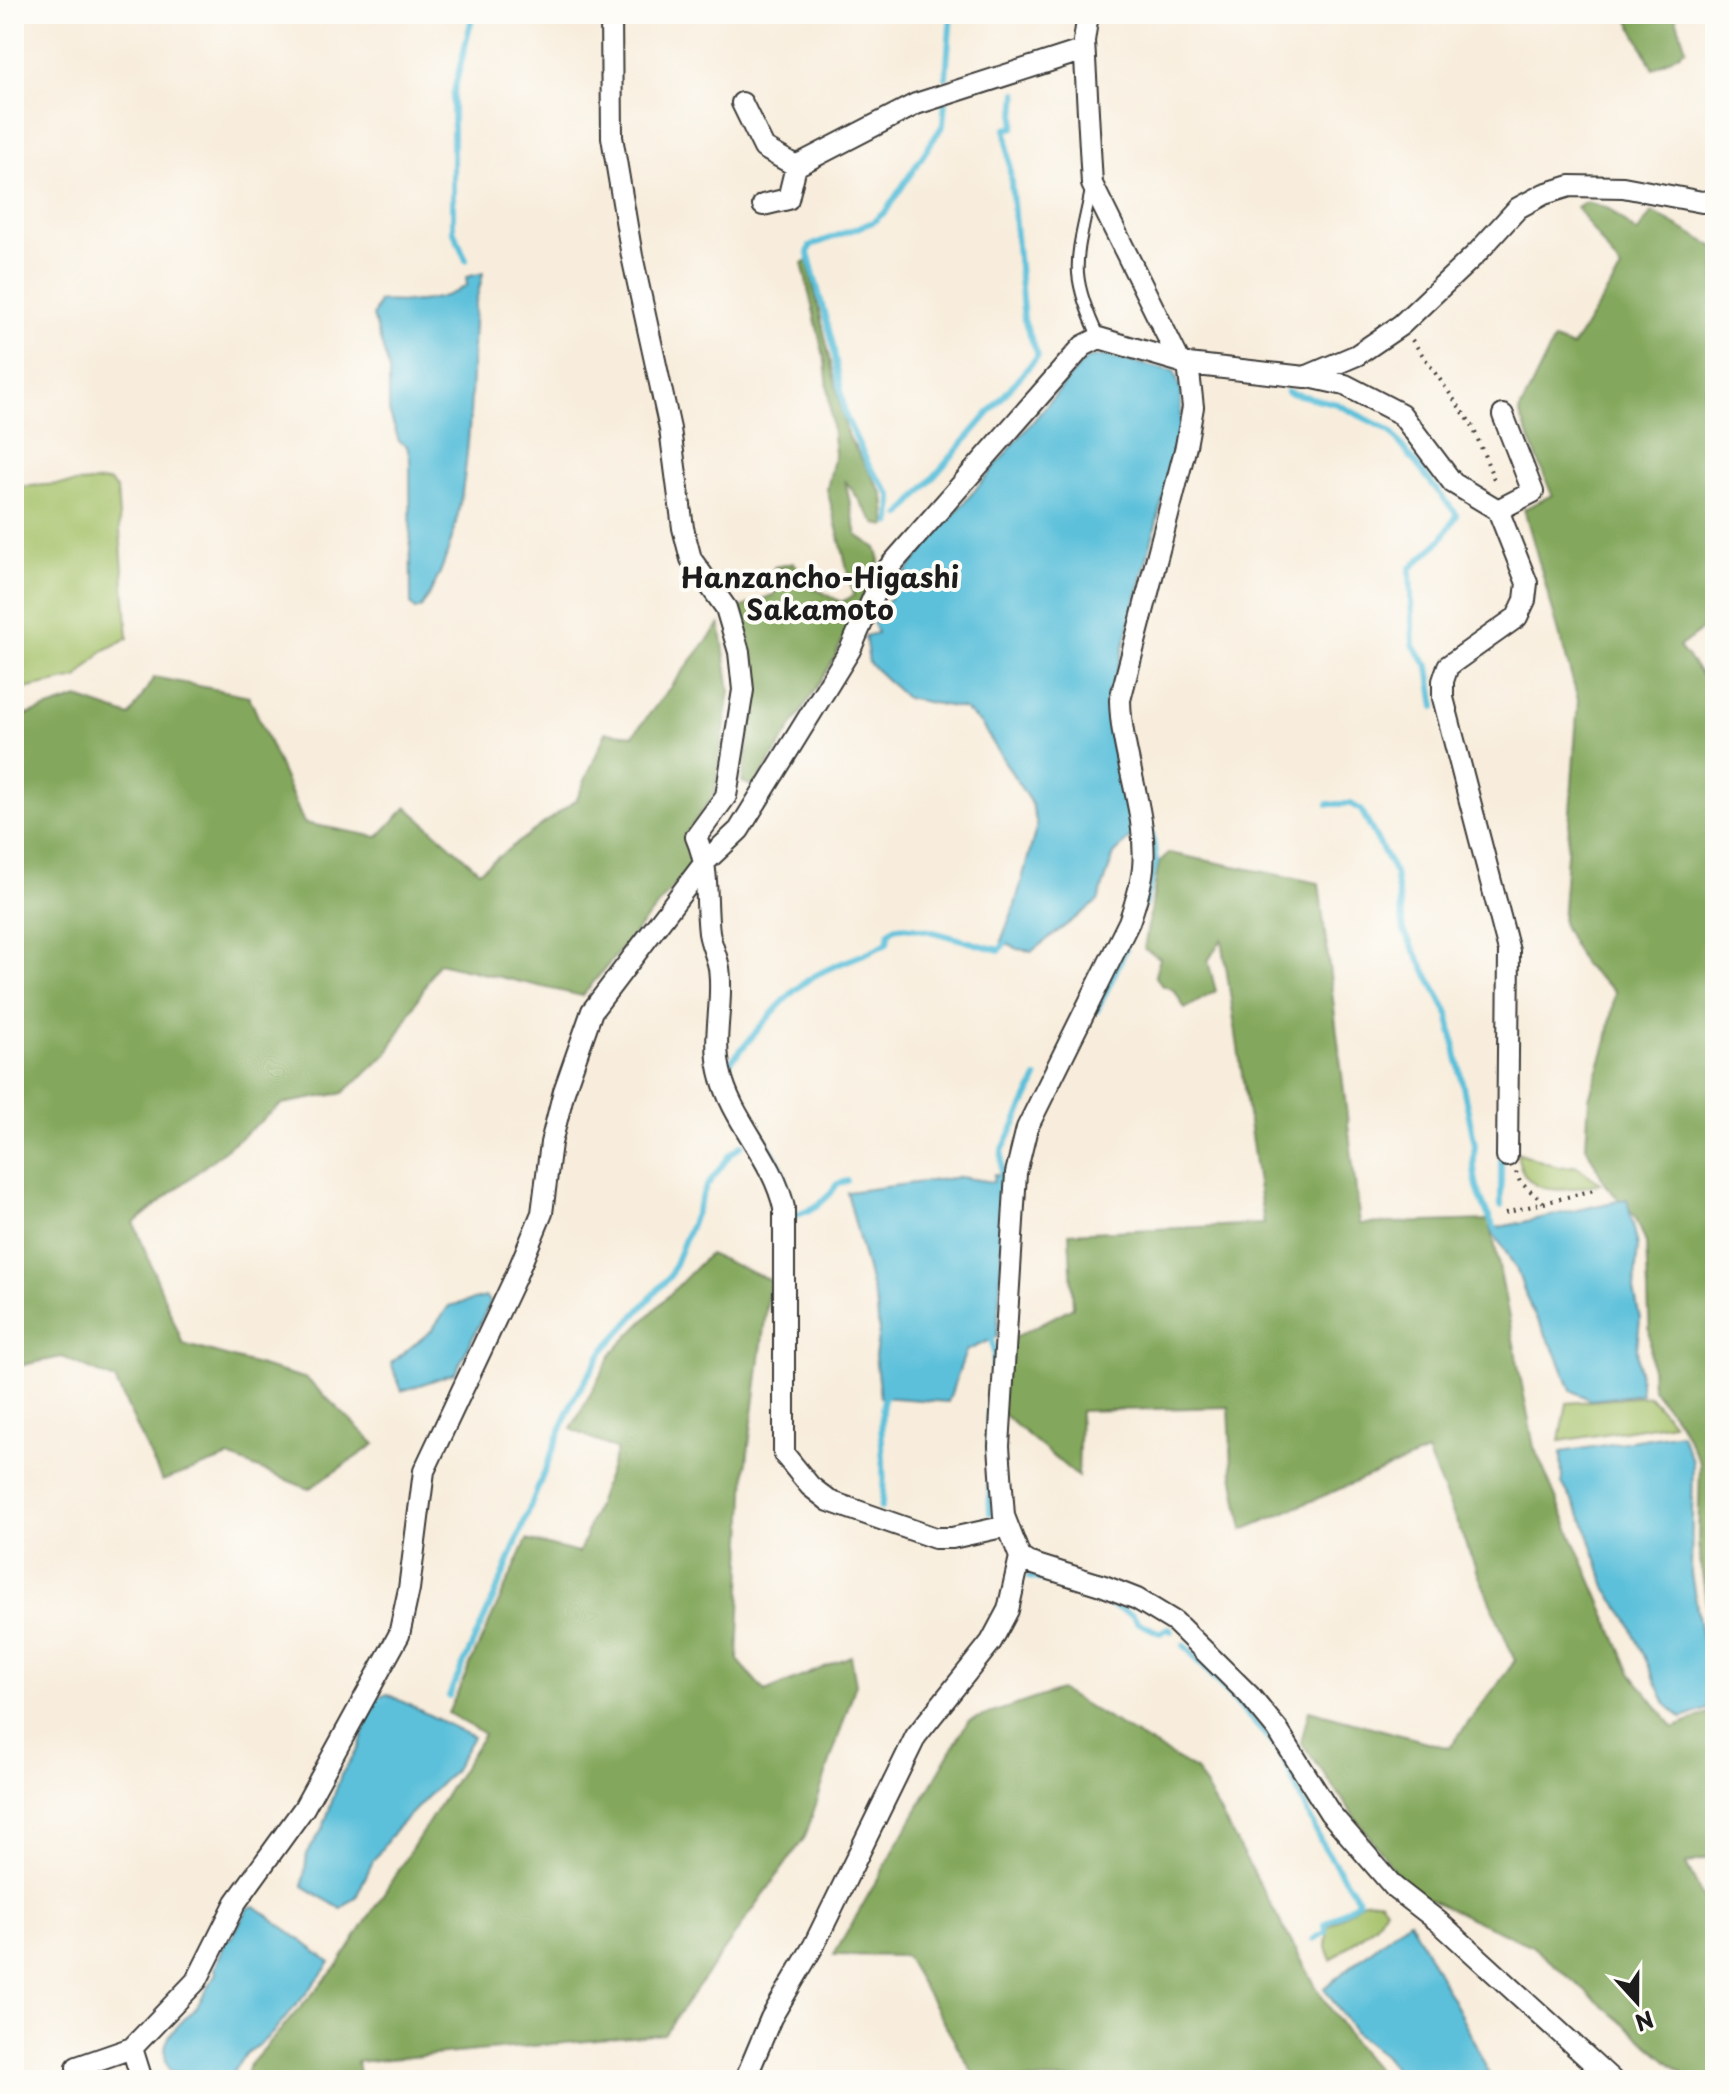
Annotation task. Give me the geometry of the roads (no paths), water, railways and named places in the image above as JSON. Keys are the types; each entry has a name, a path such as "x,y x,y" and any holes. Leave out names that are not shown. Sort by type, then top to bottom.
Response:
{"street":[{"path":"611,14 612,137 632,256 670,429 683,528 691,559 726,608 739,652 743,690 726,796 696,837 706,861 709,936 719,968 716,1049 720,1070 730,1100 779,1185 784,1208 784,1454 795,1471 829,1501 935,1538 952,1538 1007,1526"},
{"path":"745,2080 771,2018 814,1945 916,1736 991,1642 1008,1610 1020,1557 1007,1526 999,1446 1016,1173 1027,1128 1129,922 1143,866 1142,833 1120,723 1120,700 1186,446 1193,407 1184,363 1092,184 1084,50 1088,14"},
{"path":"763,205 788,199 796,166 916,104 1033,69 1084,50"},
{"path":"742,103 764,148 796,166"},
{"path":"1305,377 1357,355 1401,325 1518,208 1544,194 1570,186 1623,187 1702,202 1715,200"},
{"path":"77,2067 132,2048 197,1980 236,1902 304,1808 399,1635 409,1589 424,1471 542,1213 551,1143 592,1011 706,861 739,830 850,650 884,573 1083,346 1099,338 1184,363 1305,377 1345,385 1401,414 1453,483 1502,508 1527,583 1525,600 1517,617 1448,666 1443,698 1509,951 1507,1156"},
{"path":"1502,508 1533,492 1503,415"},
{"path":"1020,1557 1137,1599 1175,1622 1249,1695 1277,1729 1330,1813 1394,1887 1439,1922 1612,2080"},
{"path":"132,2048 142,2080"}],"lane":[{"path":"1092,184 1075,263 1080,295 1099,338"}],"water":[{"path":"483,273 475,306 470,422 460,502 439,576 421,608 415,610 411,604 410,459 407,446 399,441 389,411 389,369 373,316 379,301 413,302 436,298 467,285 466,277"},
{"path":"1104,356 1174,371 1181,391 1180,434 1111,694 1112,726 1133,835 1114,854 1098,901 1032,951 1017,949 1001,941 1015,905 1037,825 1032,805 981,724 964,709 906,698 869,663 865,636 877,633 873,624 909,568 1079,367 1087,358"},
{"path":"994,1174 1007,1175 997,1337 966,1351 948,1402 880,1397 875,1356 879,1332 877,1309 847,1192 960,1177 993,1182"},
{"path":"1627,1199 1638,1246 1634,1290 1640,1319 1637,1348 1641,1394 1590,1400 1571,1390 1556,1353 1531,1309 1516,1268 1491,1229"},
{"path":"486,1297 490,1303 455,1373 402,1391 391,1363 431,1331 449,1306"},
{"path":"1680,1433 1693,1462 1691,1574 1712,1695 1708,1709 1682,1718 1666,1704 1627,1618 1607,1590 1584,1521 1562,1483 1561,1452"},
{"path":"387,1694 473,1737 453,1771 395,1830 373,1861 356,1897 341,1909 303,1886 307,1854 323,1828 341,1775 359,1747 375,1699"},
{"path":"255,1906 330,1962 275,2030 243,2058 230,2080 170,2071 165,2050 171,2034 202,1999 216,1973 215,1968 226,1940 232,1937 248,1908"},
{"path":"1409,1920 1492,2080 1404,2080 1383,2055 1355,2033 1324,1988"}],"waterway":[{"path":"466,260 453,230 453,95 473,14"},
{"path":"946,77 951,14"},
{"path":"901,515 1038,356 1024,320 1006,129 1014,127 1017,93"},
{"path":"891,523 892,496 869,466 845,415 833,345 808,253 810,246 873,222 886,211 943,125 945,100"},
{"path":"1287,392 1337,404 1390,431 1457,515 1441,540 1410,569 1413,645 1429,667 1435,707"},
{"path":"1328,804 1351,804 1361,810 1395,873 1404,931 1448,1013 1475,1145 1476,1180 1482,1202 1498,1234"},
{"path":"1144,906 1156,861 1151,827"},
{"path":"729,1070 728,1064 797,989 827,969 887,943 889,932 896,927 935,932 1000,950 1008,937"},
{"path":"1097,1011 1126,949"},
{"path":"1001,1182 1002,1151 1037,1078"},
{"path":"738,1095 780,1165 791,1199"},
{"path":"449,1696 498,1588 572,1402 603,1351 670,1276 706,1187 730,1155 742,1145"},
{"path":"1501,1158 1501,1206"},
{"path":"793,1210 794,1216 813,1208 837,1184 847,1181"},
{"path":"990,1513 988,1418 994,1355 991,1333"},
{"path":"881,1508 881,1430 887,1390"},
{"path":"1029,1577 1056,1582 1133,1615 1137,1622 1160,1633 1169,1628 1171,1631"},
{"path":"1184,1645 1279,1750 1321,1842 1359,1901 1325,1924 1326,1932 1314,1939"}],"district":[{"name":"Hanzancho-Higashi Sakamoto","path":"820,592"}]}
